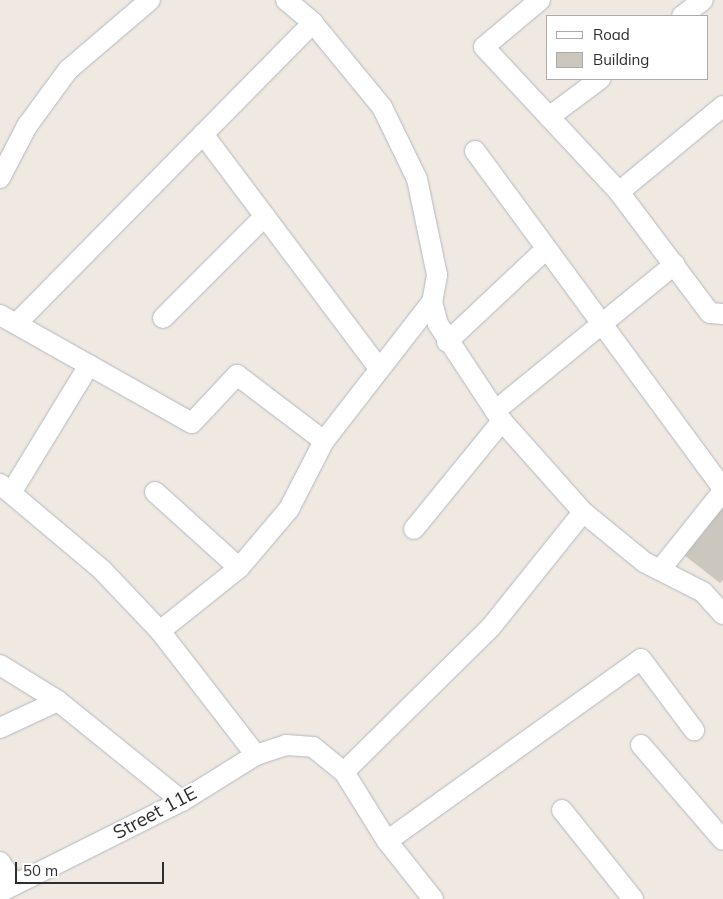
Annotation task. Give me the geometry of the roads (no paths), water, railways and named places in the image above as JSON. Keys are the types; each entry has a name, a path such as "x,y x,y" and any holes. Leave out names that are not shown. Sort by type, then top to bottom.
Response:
{"street":[{"path":"0,178 27,126 68,70 150,0"},
{"path":"160,631 239,568 289,509 324,441 432,302 437,275 417,179 382,107 313,23 286,0"},
{"path":"540,0 484,47 619,192 710,313 723,314"},
{"path":"683,15 703,0"},
{"path":"313,23 203,134 8,320 192,423 237,375 324,441"},
{"path":"549,117 599,80"},
{"path":"619,192 723,106"},
{"path":"203,134 379,368"},
{"path":"475,151 546,249 602,321 723,490 660,570"},
{"path":"163,318 265,216"},
{"path":"447,342 546,249"},
{"path":"414,529 499,416 602,321 675,264"},
{"path":"432,302 447,342 499,416 583,512 660,570 703,592 723,614"},
{"path":"89,365 6,489 102,570 160,631 256,755"},
{"path":"155,492 239,568"},
{"path":"433,899 387,841 344,772 491,627 583,512"},
{"path":"387,841 640,659 694,730"},
{"path":"0,665 58,701 182,800"},
{"path":"0,728 58,701"},
{"name":"Street 11E","path":"8,888 182,800 256,755 286,745 313,747 344,772"},
{"path":"641,746 723,840"},
{"path":"562,810 633,899"},
{"path":"0,862 8,888"}]}
